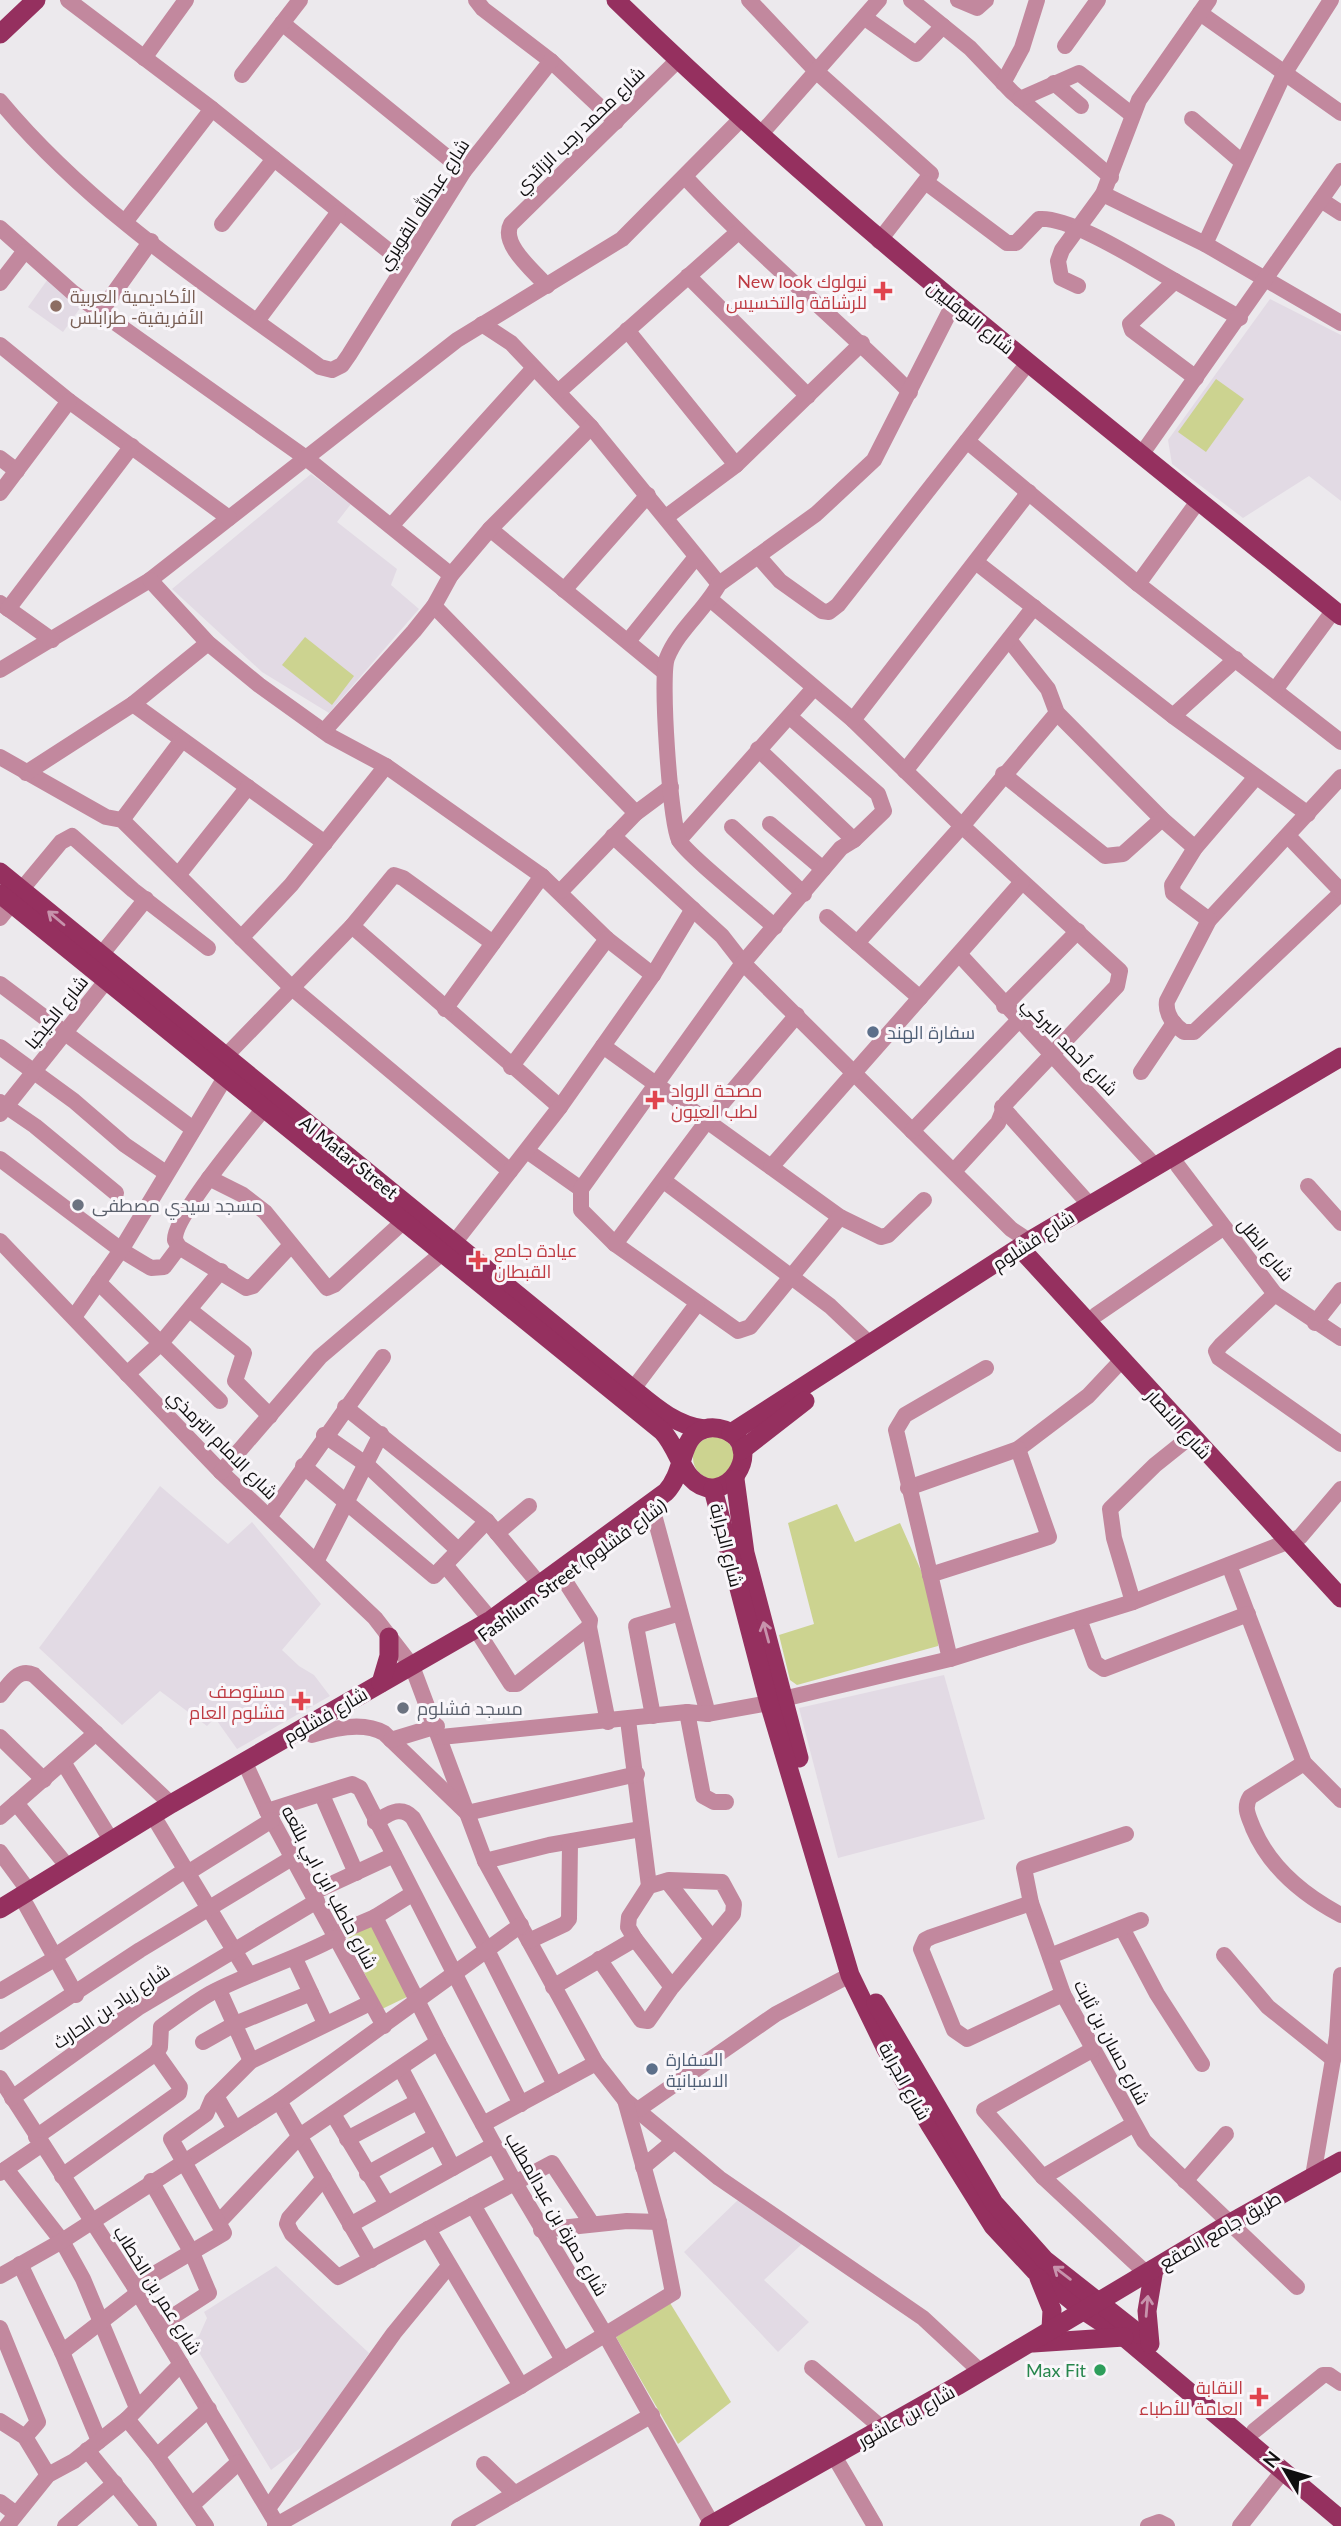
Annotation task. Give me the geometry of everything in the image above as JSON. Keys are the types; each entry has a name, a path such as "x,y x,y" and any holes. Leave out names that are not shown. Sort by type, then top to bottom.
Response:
{"main road":[{"name":"شارع النوفليين","path":"616,0 678,60 879,241 1337,613"},
{"path":"0,17 25,2"},
{"path":"0,34 25,2"},
{"name":"Al Matar Street","path":"0,872 8,901 109,967 222,1066 449,1248 668,1417 691,1427 704,1429"},
{"name":"شارع فشلوم","path":"742,1450 847,1371 1089,1204 1341,1056"},
{"path":"222,1066 265,1107 405,1220 449,1248 662,1431 674,1443 684,1462 690,1477 708,1487 735,1479 743,1460 742,1450 731,1433 722,1429 704,1429 685,1446 684,1462 675,1482 648,1511"},
{"name":"شارع فشلوم","path":"731,1433 1028,1248 1178,1166 1341,1070"},
{"name":"شارع الانصار","path":"1028,1248 1096,1315 1294,1539 1341,1598"},
{"name":"شارع الانصار","path":"1028,1248 1121,1361 1190,1437 1341,1582"},
{"name":"شارع الجرابة","path":"735,1479 745,1553 776,1701"},
{"name":"شارع الجرابة","path":"708,1487 776,1701 850,1975 887,2049 968,2188 993,2226 1035,2271 1150,2344 1341,2503"},
{"name":"Fashlium Street (شارع فشلوم)","path":"443,1660 563,1577 648,1511 687,1490 708,1487"},
{"name":"شارع فشلوم","path":"0,1921 68,1867 111,1840 171,1804 312,1735 486,1629 540,1585 648,1511"},
{"path":"381,1683 389,1656 389,1637"},
{"name":"شارع فشلوم","path":"0,1909 27,1898 158,1824 381,1683 443,1660"},
{"name":"شارع الجرابة","path":"806,1805 865,1980 980,2184 1037,2253 1124,2337 1341,2520"},
{"name":"طريق جامع الصقع","path":"1091,2306 1232,2221 1340,2162"},
{"path":"1035,2271 1052,2310 1051,2329"},
{"path":"1150,2271 1147,2311 1150,2344"},
{"name":"شارع بن عاشور","path":"711,2525 883,2429 1091,2306"},
{"path":"1028,2343 1124,2337"}],"street":[{"path":"68,0 212,109 338,213 405,264"},
{"path":"144,58 186,0"},
{"path":"242,75 300,0"},
{"path":"477,0 483,9 551,61 616,122"},
{"path":"749,0 817,72 931,174 927,183 879,241"},
{"path":"760,135 879,0"},
{"path":"911,0 970,48 1020,99 1111,177"},
{"path":"958,0 977,8 986,0"},
{"path":"1003,83 1022,47 1037,0"},
{"path":"1065,46 1098,0"},
{"path":"1205,244 1284,74 1331,0"},
{"path":"1078,286 1061,278 1058,261 1078,228 1104,194 1132,114 1204,6 1284,74 1341,113"},
{"path":"864,18 916,54 943,26"},
{"path":"282,23 464,171"},
{"name":"شارع محمد رجب الزائدي","path":"547,286 511,244 508,229 516,218 678,60"},
{"name":"شارع عبدالله القويري","path":"257,321 320,367 332,370 342,365 464,171 551,61"},
{"path":"1020,99 1079,73 1132,114"},
{"path":"1054,83 1081,106"},
{"path":"0,101 64,170 125,222 257,321 338,213"},
{"path":"125,222 212,109"},
{"path":"0,670 150,580 393,388 482,324 622,239 686,178 742,118"},
{"path":"1192,119 1242,162"},
{"path":"222,225 274,159"},
{"path":"1141,455 1341,171"},
{"path":"686,178 737,233 862,344 910,392"},
{"path":"927,183 1012,244 1039,219 1078,228 1240,318"},
{"path":"1104,194 1268,278 1341,323"},
{"path":"1321,200 1341,213"},
{"path":"0,228 24,252 100,311 306,458 451,575"},
{"path":"558,392 737,233"},
{"path":"100,311 151,241"},
{"path":"0,283 24,252"},
{"path":"688,276 808,396"},
{"path":"1175,281 1130,328 1196,378"},
{"path":"775,927 679,840 671,787 663,671 676,643 711,600 719,584 816,514 865,470 880,451 954,303"},
{"path":"482,324 511,343 533,369 592,427 719,584"},
{"path":"627,330 736,465"},
{"path":"666,517 736,465 862,344"},
{"path":"0,345 69,401 229,518"},
{"path":"758,556 780,581 822,611 829,612 1028,363"},
{"path":"391,526 533,369"},
{"path":"0,493 69,401"},
{"path":"324,731 434,606 451,575 490,529 592,427"},
{"path":"967,441 1138,584 1341,742"},
{"path":"52,640 4,606 132,446"},
{"path":"0,458 17,471"},
{"path":"853,720 1029,492"},
{"path":"564,590 648,495"},
{"path":"1138,584 1199,500"},
{"path":"490,529 629,640 663,671"},
{"path":"629,640 696,557"},
{"path":"977,562 1172,716 1308,814"},
{"path":"150,580 208,643 259,685 324,731 386,766 542,876 561,891 607,939 653,975"},
{"path":"711,600 853,720 962,826 1119,969 1121,978 1053,1056 1002,1107 998,1123 954,1171"},
{"path":"434,606 636,813"},
{"path":"905,771 1010,641 1034,607"},
{"path":"1275,690 1337,613"},
{"path":"1010,641 1048,689 1056,713 1162,819 1195,848"},
{"path":"26,773 133,704 208,643"},
{"path":"1172,716 1236,659"},
{"path":"679,840 814,688"},
{"path":"133,704 325,843"},
{"path":"857,943 962,826 1056,713"},
{"path":"790,717 878,794 884,805 883,812 854,840 841,848 743,962 581,1189 581,1210 619,1240 630,1255 732,1329 743,1330 792,1277 840,1217"},
{"path":"122,820 182,740"},
{"path":"758,749 854,840"},
{"path":"0,757 106,817 122,820 291,987 510,1171"},
{"path":"241,937 325,843 386,766"},
{"path":"1003,774 1105,856 1123,854 1162,819"},
{"path":"1209,920 1172,890 1173,881 1195,848 1256,777"},
{"path":"1288,836 1341,892 1194,1032 1184,1032 1174,1023 1167,1009 1167,1001 1209,920 1341,777"},
{"path":"179,874 248,787"},
{"path":"561,891 636,813 671,787"},
{"path":"770,824 823,869"},
{"path":"732,827 804,894"},
{"path":"8,901 61,842 72,836 146,900 208,948"},
{"path":"613,836 722,936 743,962 1028,1248"},
{"path":"74,1317 121,1250 193,1129 222,1066 291,987 352,926 386,882 398,875 493,943"},
{"path":"445,1009 542,876"},
{"path":"771,1167 1022,882"},
{"name":"شارع الكيخيا","path":"2,1108 65,1033 109,967 146,900"},
{"path":"221,1472 320,1357 449,1248 560,1107 653,975 692,909"},
{"path":"827,917 920,998"},
{"path":"352,926 560,1107"},
{"path":"1004,1006 1078,931"},
{"path":"511,1067 607,939"},
{"name":"شارع أحمد البركي","path":"959,954 1004,1006 1154,1165"},
{"path":"0,984 193,1129"},
{"path":"619,1240 707,1121 797,1015"},
{"path":"912,1131 1018,1021"},
{"path":"1141,1072 1174,1023"},
{"path":"0,1046 125,1145 166,1173"},
{"path":"603,1046 840,1217 881,1237 888,1235 924,1200"},
{"path":"265,1107 209,1178 175,1232 179,1247 240,1286 250,1288 291,1245"},
{"path":"1002,1107 1089,1204"},
{"path":"2,1108 35,1126 116,1193"},
{"path":"527,1152 581,1189"},
{"path":"0,1159 121,1250 158,1270 164,1267 179,1247"},
{"name":"شارع الظل","path":"1178,1166 1275,1294 1315,1324 1341,1338"},
{"path":"209,1178 255,1203 323,1285 330,1287 405,1220"},
{"path":"664,1181 833,1309 870,1344"},
{"path":"1308,1186 1341,1223"},
{"path":"1096,1315 1223,1228"},
{"name":"شارع الامام الترمذي","path":"0,1241 221,1472 317,1560 375,1618 415,1670 485,1861 596,2063 625,2100"},
{"path":"127,1374 191,1311 221,1272"},
{"path":"98,1282 220,1401"},
{"path":"1315,1324 1341,1290"},
{"path":"1275,1294 1221,1345 1216,1351 1219,1358 1341,1444"},
{"path":"633,1389 697,1304"},
{"path":"191,1311 244,1353 235,1381 270,1416"},
{"path":"269,1517 324,1435 383,1357"},
{"path":"908,1488 1018,1449 1088,1396 1121,1361"},
{"path":"950,1659 897,1440 899,1422 911,1411 986,1368"},
{"path":"345,1407 492,1527 540,1585"},
{"path":"317,1560 381,1434"},
{"path":"324,1435 367,1465 458,1550"},
{"path":"1133,1602 1114,1538 1110,1509 1155,1465 1190,1437"},
{"path":"930,1575 1049,1537 1018,1449"},
{"path":"303,1466 434,1576 458,1550 529,1506"},
{"path":"391,1740 439,1732 608,1722 687,1712 708,1714 776,1701 950,1659 1133,1602 1294,1539 1341,1489"},
{"path":"648,1511 708,1714"},
{"path":"445,1565 486,1629 514,1685 589,1627"},
{"path":"1229,1565 1304,1763 1341,1800"},
{"path":"563,1577 590,1620 589,1627 608,1722"},
{"path":"653,1716 636,1626 680,1613"},
{"path":"1079,1619 1095,1663 1104,1669 1248,1614"},
{"path":"0,1695 18,1675 30,1672 171,1804"},
{"path":"687,1712 703,1796 714,1802 726,1802"},
{"path":"628,1720 649,1886 627,1922 635,1939 672,1987"},
{"path":"312,1735 329,1729 366,1726 384,1733 467,1813 636,1774"},
{"path":"0,1817 96,1733"},
{"path":"0,1737 44,1780"},
{"path":"63,1762 111,1840"},
{"path":"1304,1763 1250,1797 1247,1814 1259,1841 1275,1865 1302,1891 1341,1915"},
{"name":"شارع حاطب ابن ابي بلتعه","path":"247,1767 292,1857 384,2026"},
{"path":"0,1991 270,1815 357,1785 412,1894 457,1973 521,2104"},
{"path":"322,1795 356,1873"},
{"path":"16,1803 68,1867"},
{"path":"375,1822 396,1810 410,1814 487,1950 555,2085"},
{"path":"158,1824 249,1975"},
{"path":"485,1861 641,1829"},
{"name":"شارع حسان بن ثابت","path":"1126,1834 1026,1866 1024,1874 1031,1903 1063,1994 1092,2050 1150,2148 1232,2221 1297,2287"},
{"path":"530,1941 565,1924 569,1919 570,1843"},
{"path":"0,1852 27,1898 76,1995"},
{"name":"شارع زياد بن الحارث","path":"12,2098 138,2008 314,1897 394,1855"},
{"path":"0,2042 76,1995 140,1950 292,1857"},
{"path":"599,1959 644,2022 651,2019 672,1987 730,1919 735,1909 727,1887 720,1882 667,1881 649,1886"},
{"path":"667,1881 712,1937"},
{"path":"206,2526 157,2456 132,2414 100,2322 62,2241 3,2171 156,2053 160,2047 161,2027 219,1990 249,1975 295,1959 375,1917 412,1894"},
{"path":"1031,1903 931,1937 921,1949 954,2030 967,2039 1063,1994"},
{"name":"شارع حمزة بن عبدالمطلب","path":"375,1917 438,2042 515,2183 652,2415 711,2525"},
{"path":"1050,1956 1141,1920"},
{"path":"0,2276 62,2241 151,2181 279,2101 521,1925"},
{"path":"1122,1928 1157,1994 1202,2064"},
{"path":"553,1987 635,1939"},
{"path":"1224,1955 1268,2007 1302,2037 1333,2059"},
{"path":"295,1959 325,2023"},
{"path":"639,2109 776,2014 850,1975"},
{"path":"1313,2176 1339,2021 1337,1998 1341,1975"},
{"path":"219,1990 251,2061"},
{"path":"203,2042 235,2024 312,1993"},
{"path":"62,2352 136,2289 222,2235 220,2221 171,2139 206,2114 216,2096 251,2061 370,2003"},
{"path":"220,2221 301,2135 438,2042"},
{"path":"1092,2050 984,2110 1042,2177 1150,2271"},
{"path":"62,2176 181,2090 156,2053"},
{"path":"483,2124 596,2063"},
{"path":"401,2069 453,2168"},
{"name":"شارع عمر بن الخطاب","path":"0,2080 136,2289 239,2462 269,2507 277,2525"},
{"path":"216,2096 235,2129"},
{"path":"625,2100 719,2178 923,2318 981,2371"},
{"path":"277,2525 521,2386 673,2293 659,2222 625,2100"},
{"path":"279,2101 371,2260"},
{"path":"347,2139 417,2102"},
{"path":"333,2114 387,2204"},
{"path":"1042,2177 1134,2124"},
{"path":"1185,2181 1226,2134"},
{"path":"367,2174 436,2136"},
{"path":"643,2166 673,2142"},
{"path":"350,2225 494,2144"},
{"path":"324,2178 289,2218 288,2228 334,2277 342,2276 554,2163 592,2224"},
{"path":"151,2181 192,2253 209,2293 158,2326"},
{"path":"473,2205 563,2360"},
{"path":"541,2230 592,2224 659,2222"},
{"path":"428,2229 521,2386"},
{"path":"20,2264 62,2352 93,2446 115,2483 149,2526"},
{"path":"269,2507 394,2333 449,2266"},
{"path":"0,2328 38,2422 25,2437"},
{"path":"0,2502 11,2520 48,2475 65,2467 132,2414 181,2364"},
{"path":"811,2368 883,2429"},
{"path":"1254,2431 1323,2375 1341,2383"},
{"path":"157,2456 209,2409"},
{"path":"459,2526 652,2415"},
{"path":"0,2421 25,2437 48,2475"},
{"path":"834,2456 875,2526"},
{"path":"192,2504 239,2462"},
{"path":"484,2464 515,2494"},
{"path":"1240,2526 1283,2471"},
{"path":"65,2526 115,2483"}],"shaded area":[{"name":"الأكاديمية العربية الأفريقية- طرابلس","path":"48,279 83,304 63,332 28,307"},
{"path":"1270,299 1341,335 1341,501 1309,476 1243,518 1172,464 1168,440"},
{"path":"311,474 351,504 337,522 397,569 391,585 419,609 329,713 262,672 172,589"},
{"path":"160,1486 228,1544 252,1522 321,1604 282,1650 299,1666 314,1675 330,1696 237,1749 215,1718 207,1726 160,1691 122,1725 39,1648"},
{"path":"944,1675 985,1819 838,1858 799,1708"},
{"path":"739,2199 804,2242 764,2280 809,2322 778,2352 684,2252"},
{"path":"276,2266 369,2353 310,2441 271,2470 192,2341 199,2336 207,2318 204,2312"}],"green space":[{"path":"1216,379 1244,399 1206,452 1178,432"},
{"path":"305,637 354,676 332,705 282,665"},
{"path":"714,1437 729,1443 735,1458 729,1473 714,1479 699,1473 693,1458 699,1443"},
{"path":"837,1504 855,1542 900,1523 938,1609 938,1646 797,1685 790,1680 779,1635 814,1624 788,1523"},
{"path":"375,1921 411,1995 382,2009 346,1935"},
{"path":"670,2303 731,2402 678,2444 616,2337"}],"place":[{"name":"New look نيولوك للرشاقة والتخسيس","path":"883,291"},
{"name":"الأكاديمية العربية الأفريقية- طرابلس","path":"56,306"},
{"name":"سفارة الهند","path":"873,1032"},
{"name":"مصحة الرواد لطب العيون","path":"655,1100"},
{"name":"مسجد سيدي مصطفى","path":"78,1205"},
{"name":"عيادة جامع القبطان","path":"478,1260"},
{"name":"مستوصف فشلوم العام","path":"301,1701"},
{"name":"مسجد فشلوم","path":"403,1708"},
{"name":"السفارة الاسبانية","path":"652,2069"},
{"name":"Max Fit","path":"1100,2370"},
{"name":"النقابة العامة للأطباء","path":"1259,2397"}]}
